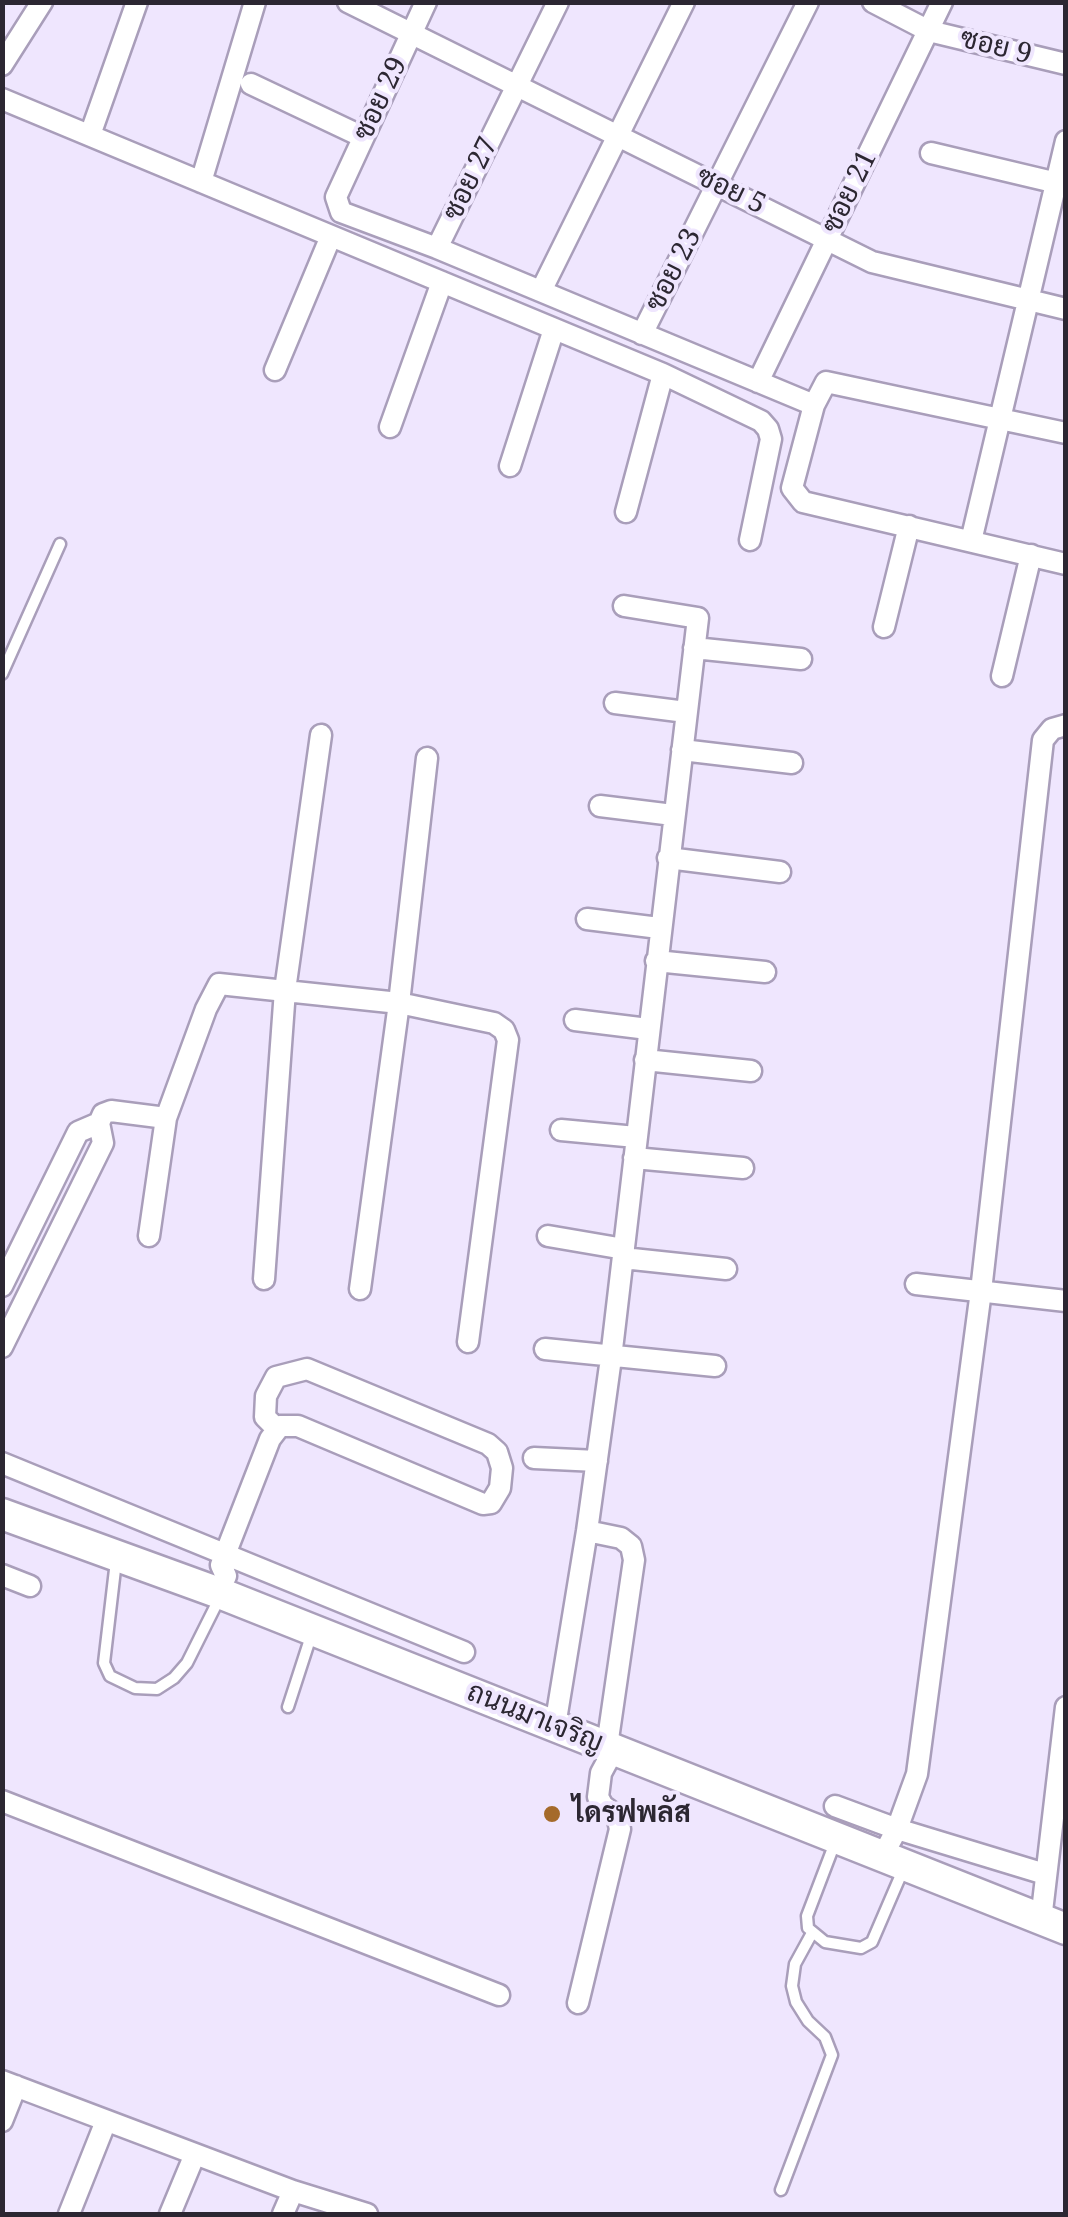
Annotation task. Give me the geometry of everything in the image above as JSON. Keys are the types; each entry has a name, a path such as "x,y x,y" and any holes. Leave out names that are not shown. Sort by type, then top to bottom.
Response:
{"main road":[{"name":"ถนนมาเจริญ","path":"6,1524 117,1556 216,1578 314,1630 837,1838 895,1850 1053,1925"}],"street":[{"path":"2,64 42,2"},
{"path":"90,136 137,2"},
{"path":"201,182 255,2"},
{"name":"ซอย 5","path":"348,2 872,262 1066,309"},
{"name":"ซอย 29","path":"336,197 426,2"},
{"name":"ซอย 27","path":"336,197 341,212 437,248 558,2"},
{"path":"542,292 684,2"},
{"name":"ซอย 23","path":"437,248 642,334 808,2"},
{"name":"ซอย 9","path":"873,2 929,31 1066,64"},
{"name":"ซอย 21","path":"758,382 942,2"},
{"path":"251,84 363,137"},
{"path":"2,99 663,374 761,421 771,439 750,540"},
{"path":"972,541 1028,300 1060,184 1066,141"},
{"path":"932,153 1060,184"},
{"path":"276,370 331,236"},
{"path":"390,428 442,282"},
{"path":"510,466 554,329"},
{"path":"642,334 814,405"},
{"path":"626,512 663,374"},
{"path":"1066,433 831,382 822,385 814,405 792,488 803,502 1066,564"},
{"path":"884,627 909,526"},
{"path":"1002,676 1031,555"},
{"path":"555,1726 597,1461 698,618 624,606"},
{"path":"694,648 801,659"},
{"path":"615,702 686,712"},
{"path":"895,1850 917,1774 981,1291 1043,740 1052,728 1066,725"},
{"path":"264,1279 285,990 321,735"},
{"path":"682,750 792,763"},
{"path":"360,1289 428,758"},
{"path":"600,806 674,815"},
{"path":"668,858 780,872"},
{"path":"588,919 659,928"},
{"path":"656,961 765,972"},
{"path":"149,1236 166,1118 219,984 399,1003 494,1023 504,1030 508,1040 468,1342"},
{"path":"575,1020 648,1028"},
{"path":"645,1060 751,1071"},
{"path":"2,1347 103,1142 99,1123 103,1114 111,1111 166,1118"},
{"path":"2,1286 78,1132 99,1123"},
{"path":"561,1130 742,1168"},
{"path":"548,1236 726,1270"},
{"path":"916,1284 1066,1302"},
{"path":"545,1349 715,1366"},
{"path":"216,1578 276,1428 286,1424 483,1504 491,1503 500,1488 502,1468 498,1452 488,1444 307,1369 276,1377 266,1396 266,1417 276,1428"},
{"path":"534,1458 597,1461"},
{"path":"2,1462 216,1578 464,1652"},
{"path":"578,2003 620,1829 617,1816 598,1797 610,1748 634,1560 631,1546 621,1538 587,1531"},
{"path":"2,1575 30,1586"},
{"path":"1053,1925 1045,1874 1066,1708"},
{"path":"2,1800 499,1995"},
{"path":"835,1806 895,1850 1045,1874"},
{"path":"2,2121 9,2084 293,2191 367,2214"},
{"path":"68,2214 106,2121"},
{"path":"170,2214 195,2154"},
{"path":"283,2214 293,2191"}],"lane":[{"path":"2,674 60,544"},
{"path":"117,1556 104,1663 110,1676 136,1688 157,1688 174,1678 187,1663 216,1578"},
{"path":"288,1707 314,1630"},
{"path":"781,2190 832,2055 825,2037 796,2002 792,1986 795,1964 812,1934 808,1916 837,1838"},
{"path":"812,1934 848,1948 861,1948 872,1942 895,1850"}],"place":[{"name":"ไดรฟพลัส","path":"552,1814"}]}
